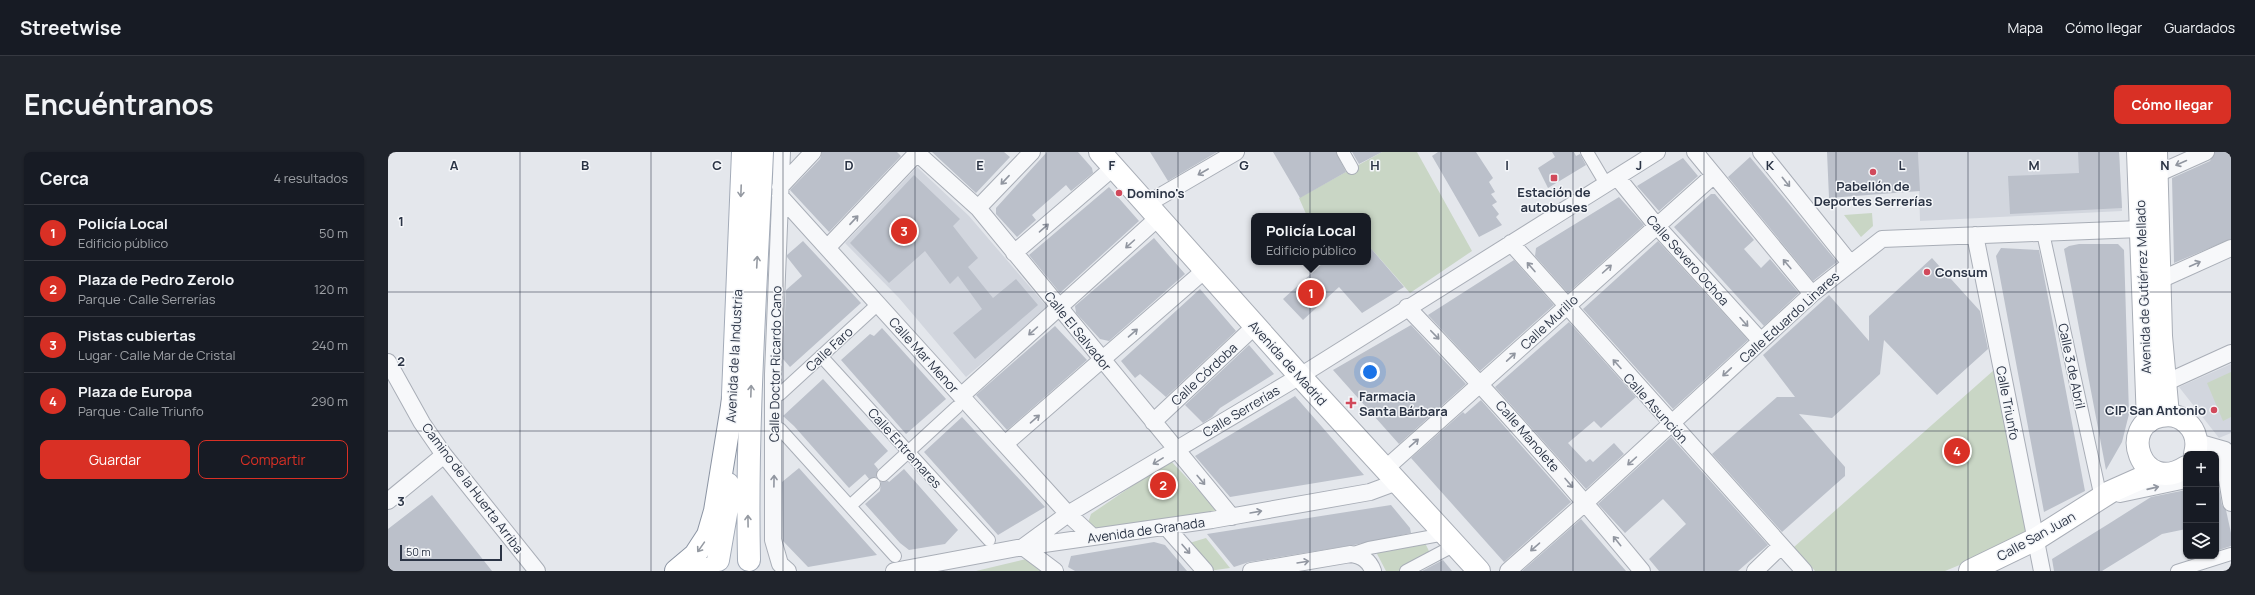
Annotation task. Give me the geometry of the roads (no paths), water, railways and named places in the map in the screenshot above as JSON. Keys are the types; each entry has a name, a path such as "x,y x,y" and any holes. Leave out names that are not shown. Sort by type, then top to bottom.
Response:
{"main road":[{"name":"Avenida de la Industria","path":"709,568 727,508 743,152"},
{"name":"Avenida de la Industria","path":"754,566 748,490 750,394 762,152"},
{"name":"Avenida de Gutiérrez Mellado","path":"2138,152 2140,229 2158,418"},
{"name":"Avenida de Gutiérrez Mellado","path":"2156,152 2161,336 2165,383 2158,418"},
{"name":"Avenida de Madrid","path":"1107,160 1300,376 1479,571"},
{"path":"2157,174 2148,185 2148,216 2140,229 2148,238 2150,298 2161,336"},
{"path":"676,571 695,555 708,535 715,511 733,400"},
{"path":"2175,475 2146,466 2139,456 2137,444 2140,433 2158,418 2179,417 2188,423 2195,434 2209,450"},
{"name":"Calle San Juan","path":"1970,571 2036,538 2106,495 2127,475 2139,456"},
{"name":"Calle San Juan","path":"2106,495 2175,475"},
{"path":"709,568 733,556 754,566"}],"street":[{"path":"780,192 796,170 814,152"},
{"path":"827,248 916,152"},
{"name":"Calle El Salvador","path":"916,152 978,208 1232,517"},
{"path":"883,475 1059,307 1153,211 1236,152"},
{"path":"1343,152 1352,168"},
{"path":"1587,152 1612,180"},
{"name":"Calle Serrerías","path":"1023,547 1068,514 1300,376 1408,307 1658,152"},
{"path":"1695,152 1812,294"},
{"path":"1761,152 1850,263"},
{"path":"2157,174 2206,152"},
{"path":"978,208 1025,154"},
{"path":"781,159 785,171 791,172 796,170"},
{"name":"Calle Doctor Ricardo Cano","path":"781,159 779,244 776,254 773,374 773,540 780,564 788,571"},
{"path":"1014,253 1107,160"},
{"name":"Calle Murillo","path":"1391,476 1482,384 1565,306 1714,175"},
{"name":"Calle Severo Ochoa","path":"1612,180 1656,225 1761,341"},
{"name":"Calle Mar Menor","path":"780,192 803,221 878,304 959,401 1005,444 1068,514 1092,537"},
{"path":"779,244 803,221"},
{"name":"Calle Eduardo Linares","path":"1508,571 1671,425 1812,294 1882,239 2140,229"},
{"name":"Calle 3 de Abril","path":"2043,233 2106,495"},
{"name":"Calle Triunfo","path":"1974,236 2042,571"},
{"name":"Calle Asunción","path":"1511,243 1671,425 1804,571"},
{"path":"2160,280 2231,248"},
{"path":"1005,444 1205,270"},
{"name":"Calle Faro","path":"780,394 878,304"},
{"name":"Calle Manolete","path":"1408,307 1482,384 1586,502 1642,571"},
{"name":"Calle Córdoba","path":"1153,422 1255,326"},
{"path":"2165,383 2231,353"},
{"name":"Calle Entremares","path":"821,356 989,540"},
{"name":"Camino de la Huerta Arriba","path":"388,362 422,423 444,455 536,571"},
{"path":"780,429 850,506 895,563"},
{"path":"2209,450 2222,469 2231,503"},
{"path":"388,501 444,455"},
{"name":"Avenida de Granada","path":"895,563 1167,528 1232,517 1370,492 1391,476"},
{"path":"850,506 874,484"},
{"path":"1052,543 1065,531 1068,523 1068,514"},
{"path":"1167,528 1204,571"},
{"path":"1251,571 1351,554 1370,548 1450,540"},
{"path":"1406,571 1450,540"},
{"path":"1755,571 1781,546"},
{"path":"1023,547 1055,571"},
{"path":"1351,554 1359,555 1367,560 1373,571"},
{"path":"2177,571 2231,554"}],"place":[{"name":"Pabellón de Deportes Serrerías","path":"1873,172"},
{"name":"Estación de autobuses","path":"1554,178"},
{"name":"Domino's","path":"1119,193"},
{"name":"Pistas cubiertas","path":"904,231"},
{"name":"Consum","path":"1927,272"},
{"name":"Policía Local","path":"1311,293"},
{"name":"Farmacia Santa Bárbara","path":"1351,403"},
{"name":"CIP San Antonio","path":"2214,410"},
{"name":"Plaza de Europa","path":"1957,451"},
{"name":"Plaza de Pedro Zerolo","path":"1163,485"}]}
